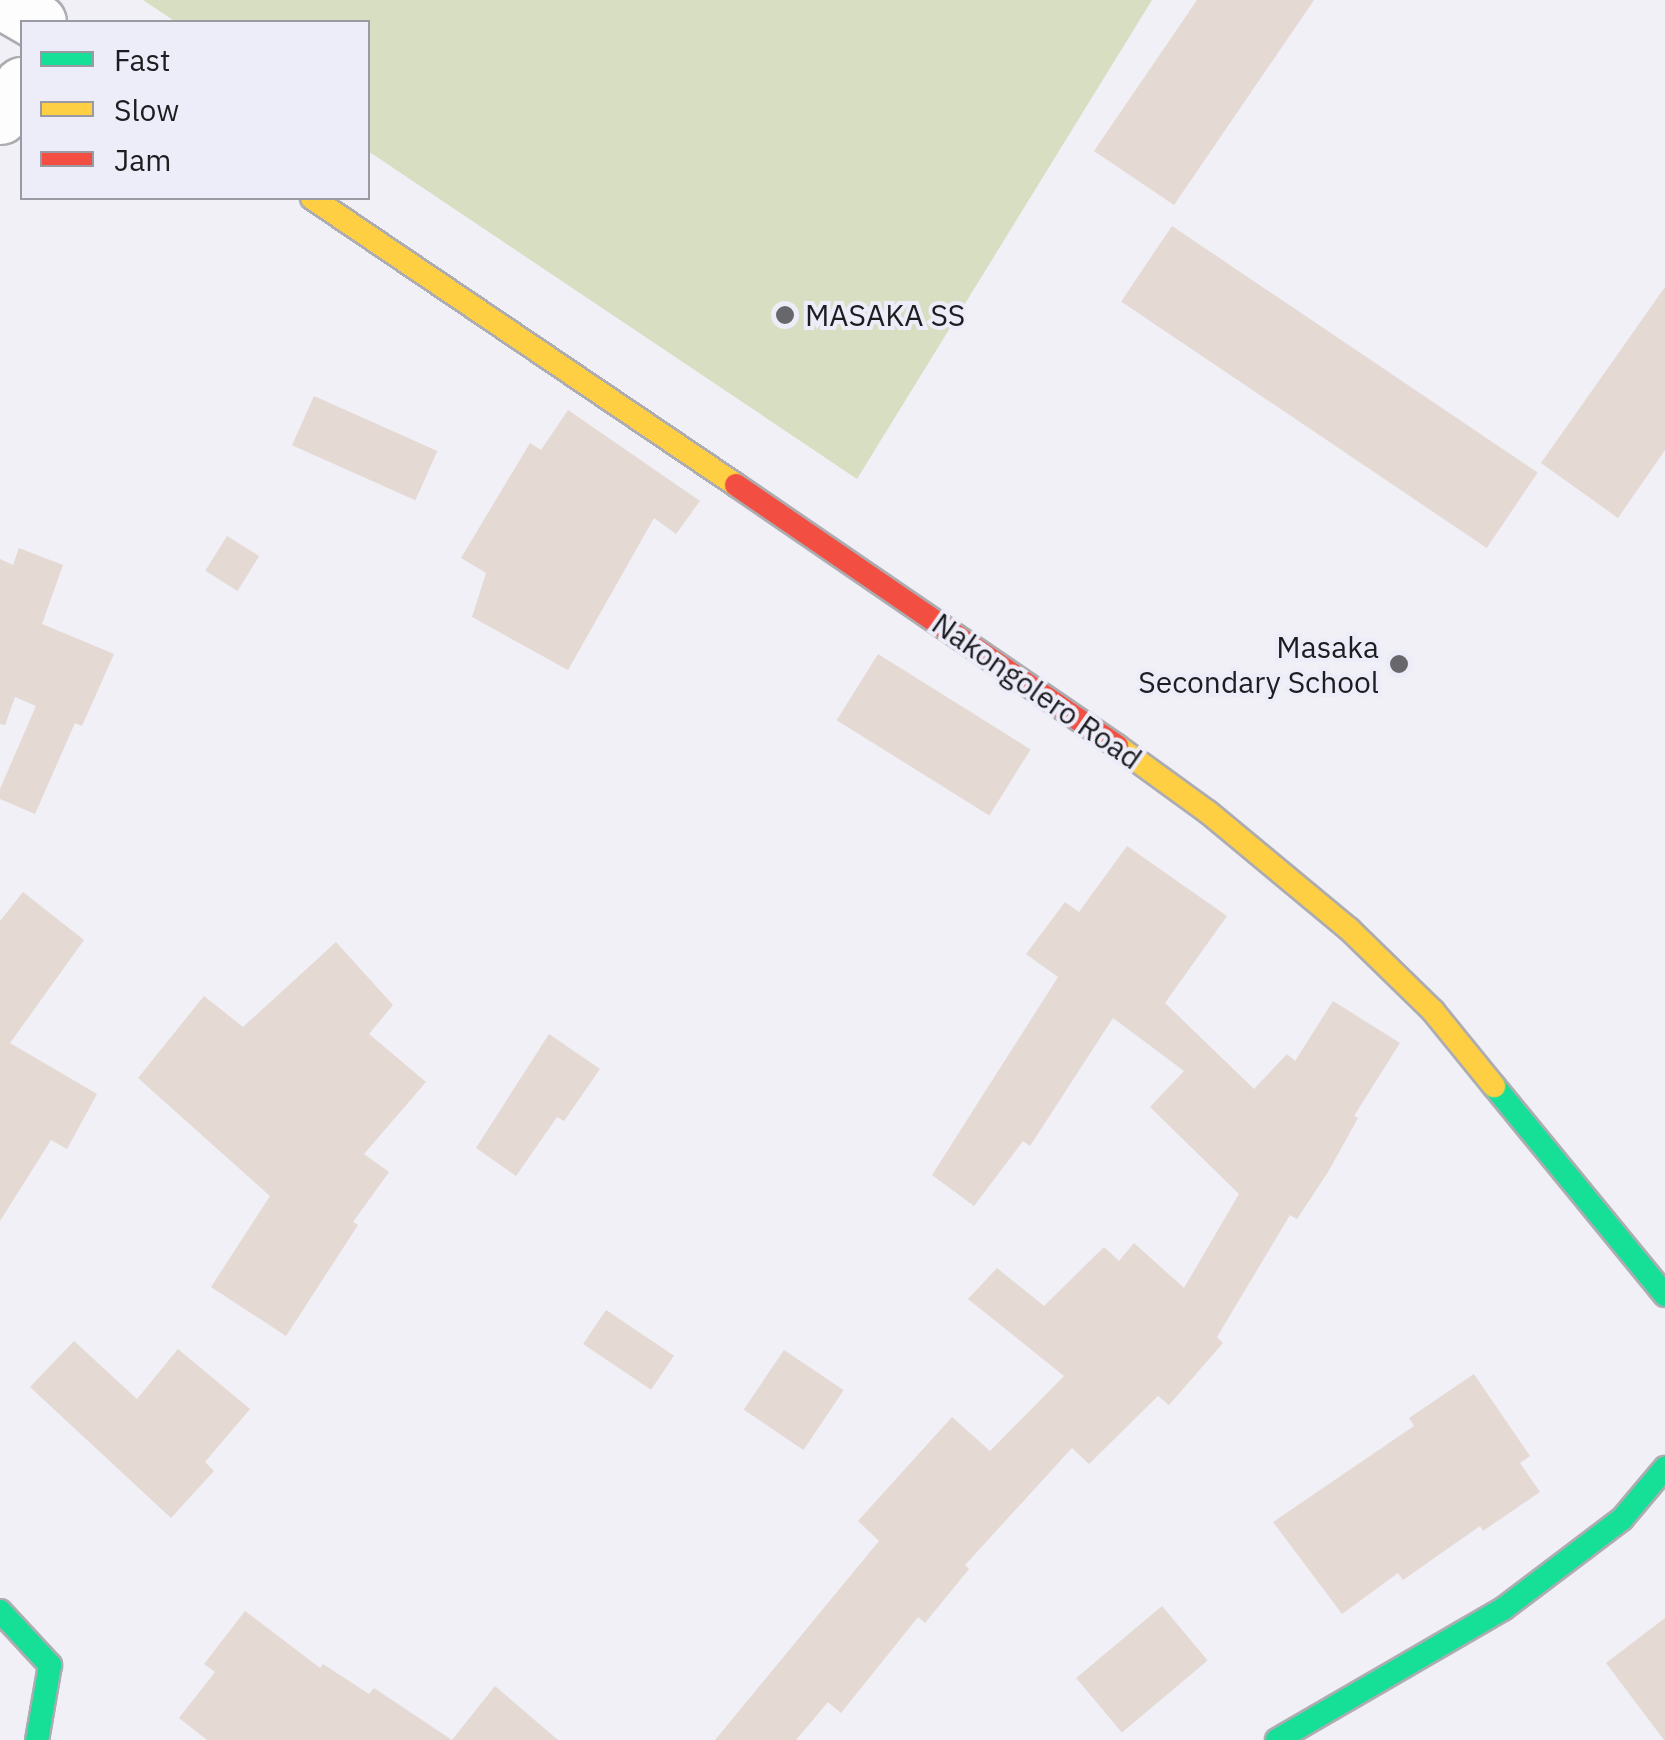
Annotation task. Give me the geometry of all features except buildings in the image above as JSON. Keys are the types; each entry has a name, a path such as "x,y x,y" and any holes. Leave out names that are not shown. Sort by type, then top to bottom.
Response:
{"street":[{"path":"0,0 35,20"},
{"path":"0,116 20,87"},
{"name":"Nakongolero Road","path":"315,200 1051,698 1208,812 1350,929 1433,1012 1665,1296"},
{"path":"1277,1740 1503,1610 1622,1519 1665,1468"},
{"path":"0,1612 39,1648 50,1666 36,1740"}],"green space":[{"name":"MASAKA SS","path":"143,0 1152,0 857,479 370,152 370,20 173,20"}],"traffic: fast":[{"path":"1494,1086 1665,1295"},
{"path":"1277,1740 1503,1609 1622,1519 1665,1468"},
{"path":"0,1611 50,1665 37,1740"}],"traffic: slow":[{"path":"315,200 736,485"},
{"path":"1117,746 1208,812 1349,929 1433,1011 1494,1086"}],"traffic: jam":[{"path":"736,485 1117,746"}],"place":[{"name":"MASAKA SS","path":"785,315"},
{"name":"Masaka Secondary School","path":"1399,664"}]}
